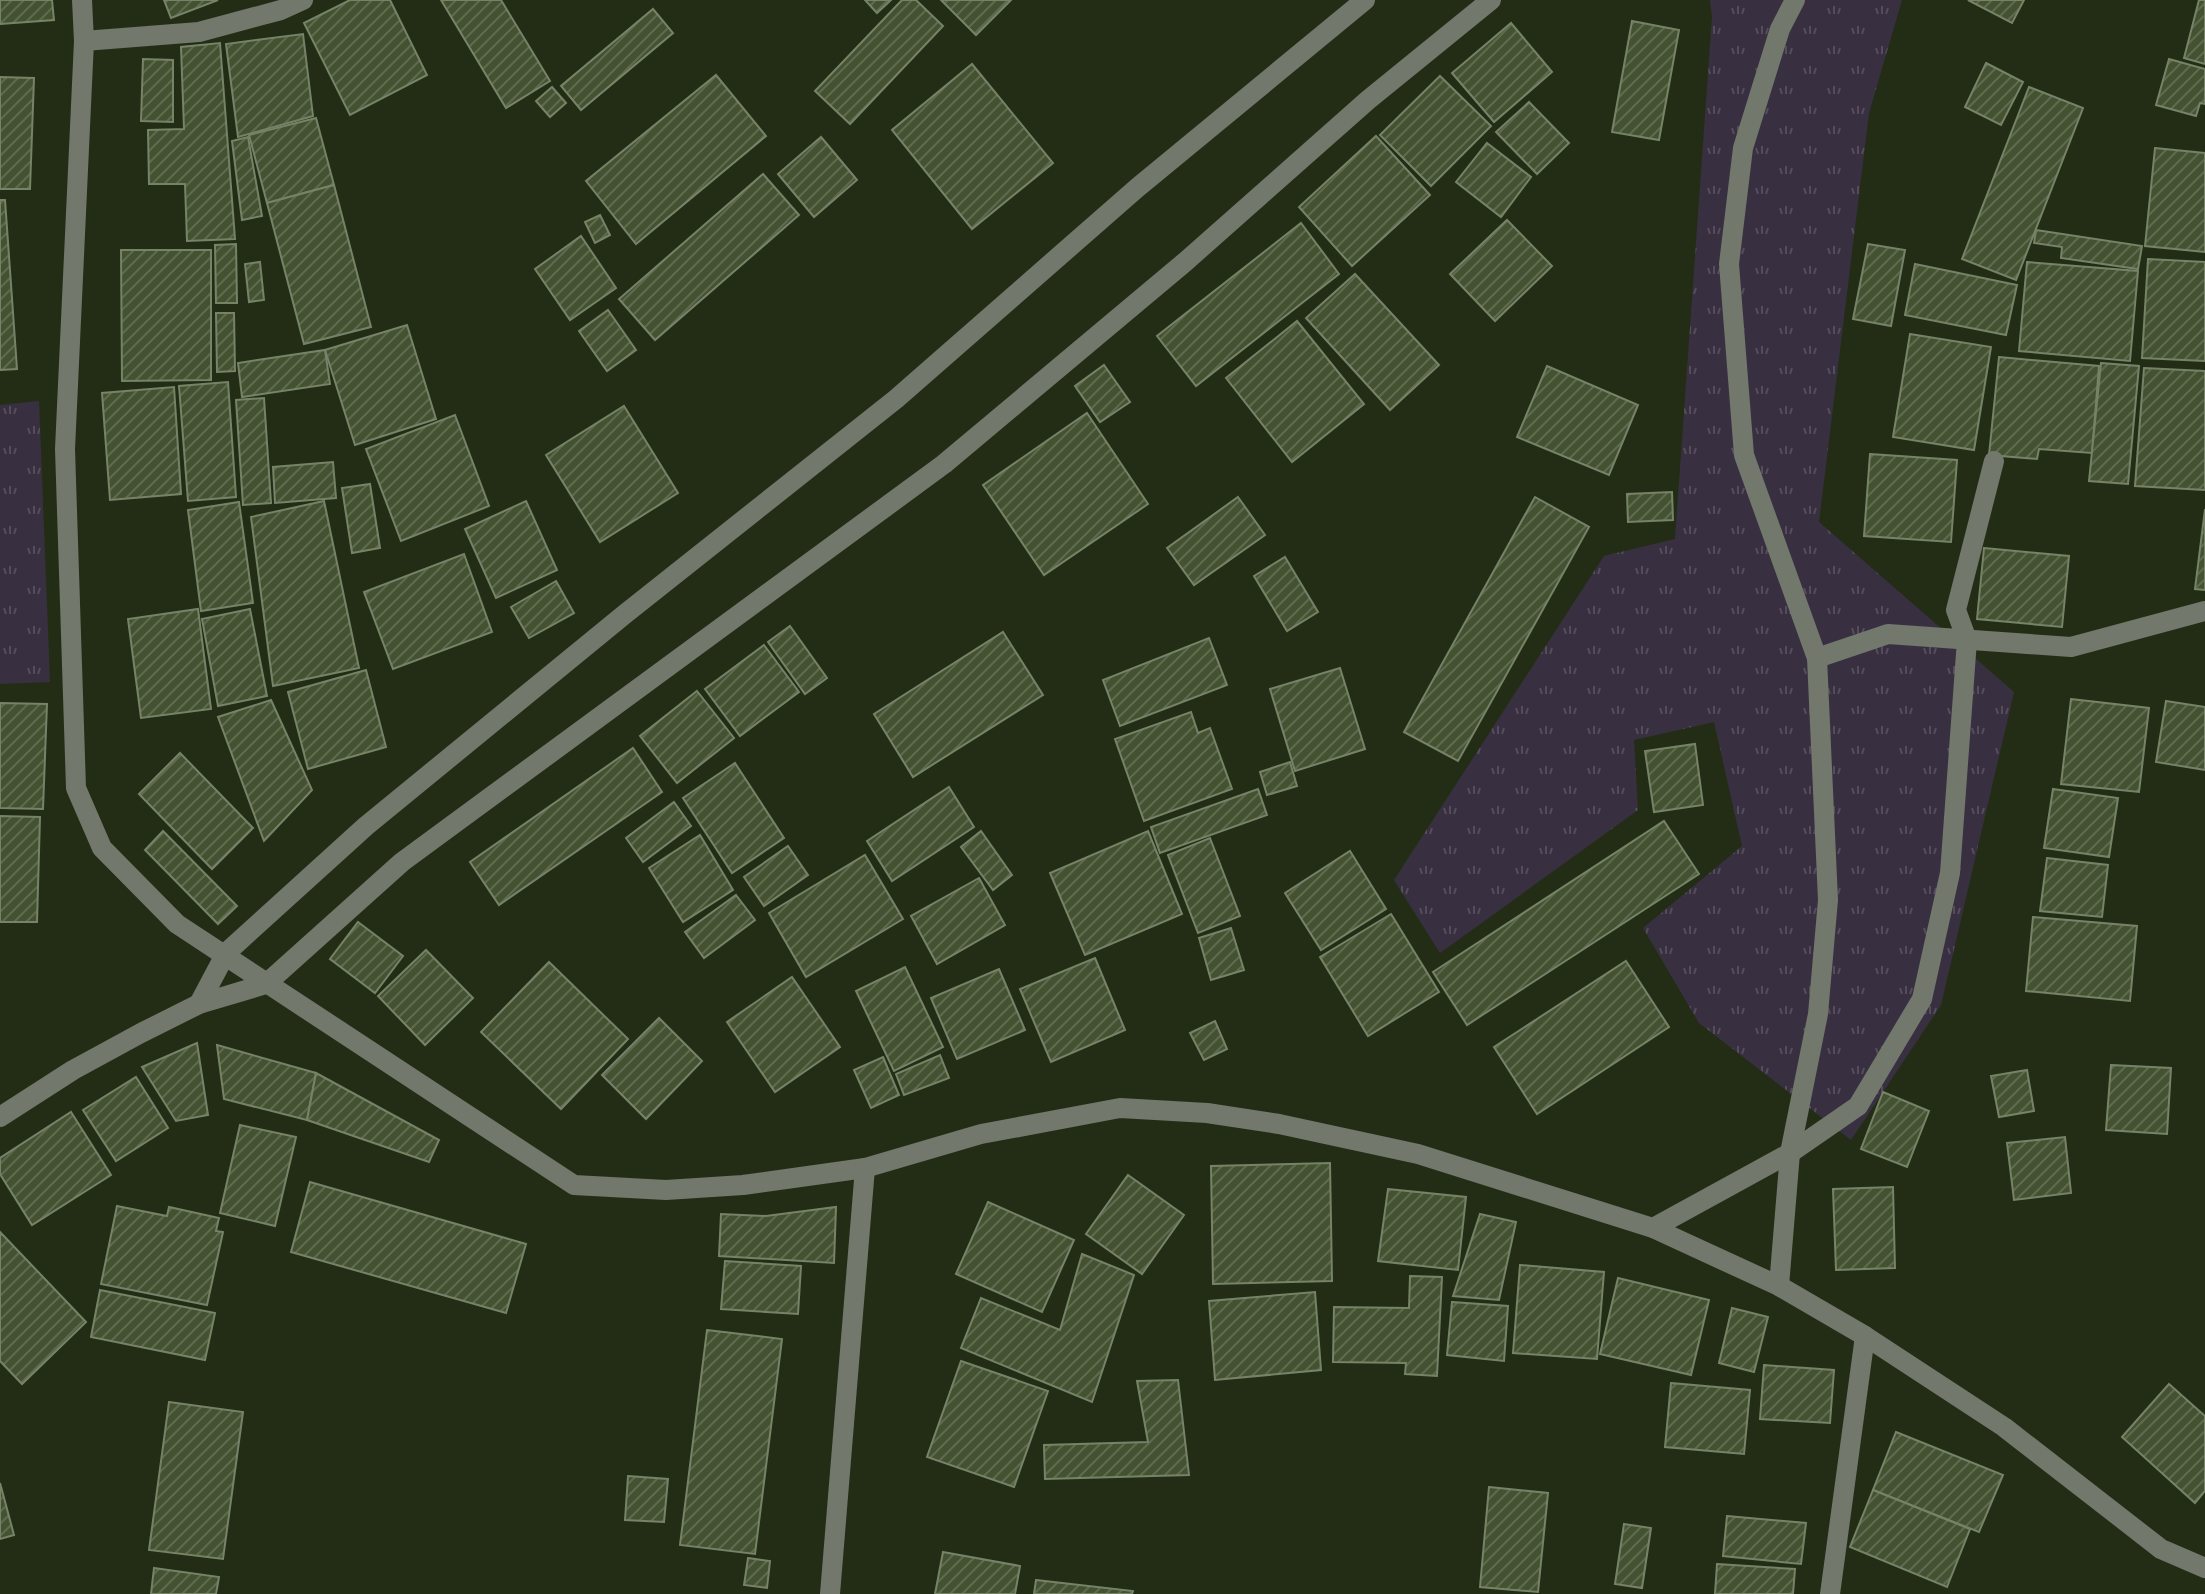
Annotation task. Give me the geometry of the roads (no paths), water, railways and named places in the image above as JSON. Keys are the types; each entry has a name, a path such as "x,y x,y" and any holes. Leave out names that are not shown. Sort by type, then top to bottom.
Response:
{"street":[{"path":"82,0 84,41 65,449 76,788 102,848 177,924 226,953 266,984 574,1185 666,1190 743,1185 865,1168 981,1134 1120,1108 1207,1113 1279,1124 1418,1154 1653,1228 1779,1286 1865,1336 2004,1427 2161,1549 2205,1568"},
{"path":"84,41 199,32 281,10 303,0"},
{"path":"199,1004 226,953 366,826 625,614 896,399 1137,188 1365,0"},
{"path":"2,1110 199,1004 266,984 402,862 944,464 1185,262 1368,100 1491,0"},
{"path":"1779,1286 1790,1153 1818,1014 1828,900 1817,658 1744,455 1729,264 1743,148 1780,29 1795,0"},
{"path":"1653,1228 1790,1153 1858,1106 1922,999 1950,873 1967,640 1956,610 1994,461"},
{"path":"1817,658 1888,634 2071,647 2205,611"},
{"path":"830,1594 865,1168"},
{"path":"1830,1594 1865,1336"}]}
